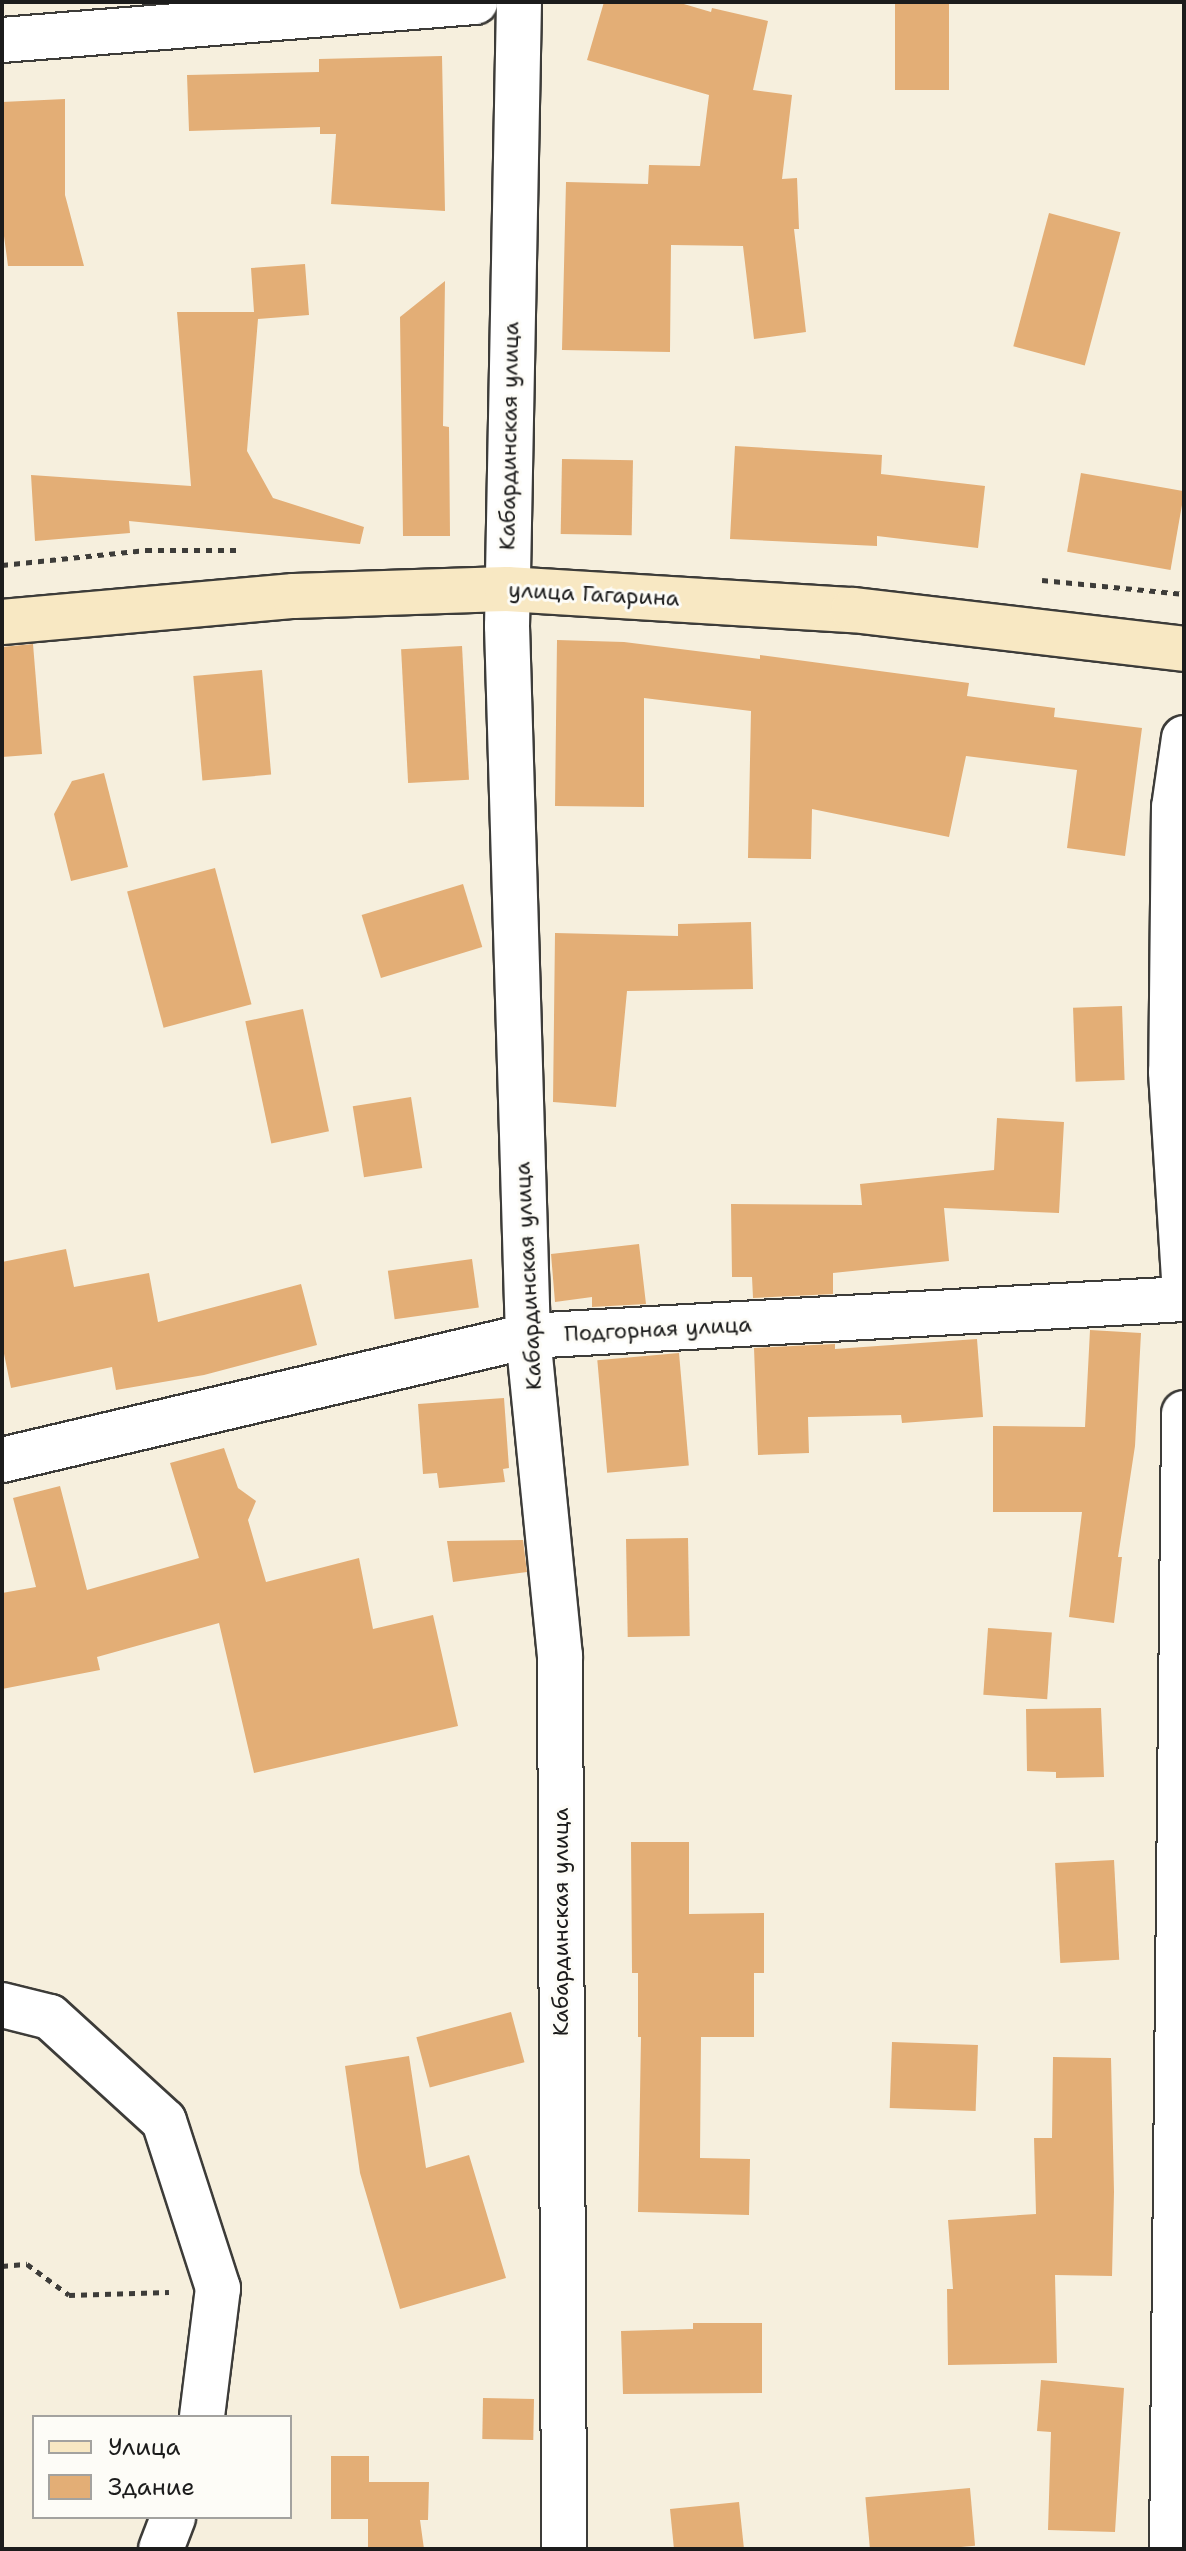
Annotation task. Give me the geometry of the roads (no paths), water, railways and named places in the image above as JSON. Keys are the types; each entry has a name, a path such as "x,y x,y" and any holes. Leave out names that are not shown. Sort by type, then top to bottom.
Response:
{"street":[{"path":"2,40 475,2"},
{"name":"Кабардинская улица","path":"519,2 507,589 528,1336 560,1655 564,2549"},
{"name":"улица Гагарина","path":"2,622 294,596 507,589 853,610 1184,649"},
{"path":"1184,738 1174,807 1171,1072 1184,1279"},
{"name":"Подгорная улица","path":"2,1460 528,1336 1184,1299"},
{"path":"1172,2549 1184,1413"},
{"path":"2,2005 50,2017 164,2121 218,2288 202,2415"},
{"path":"161,2549 172,2519"}]}
